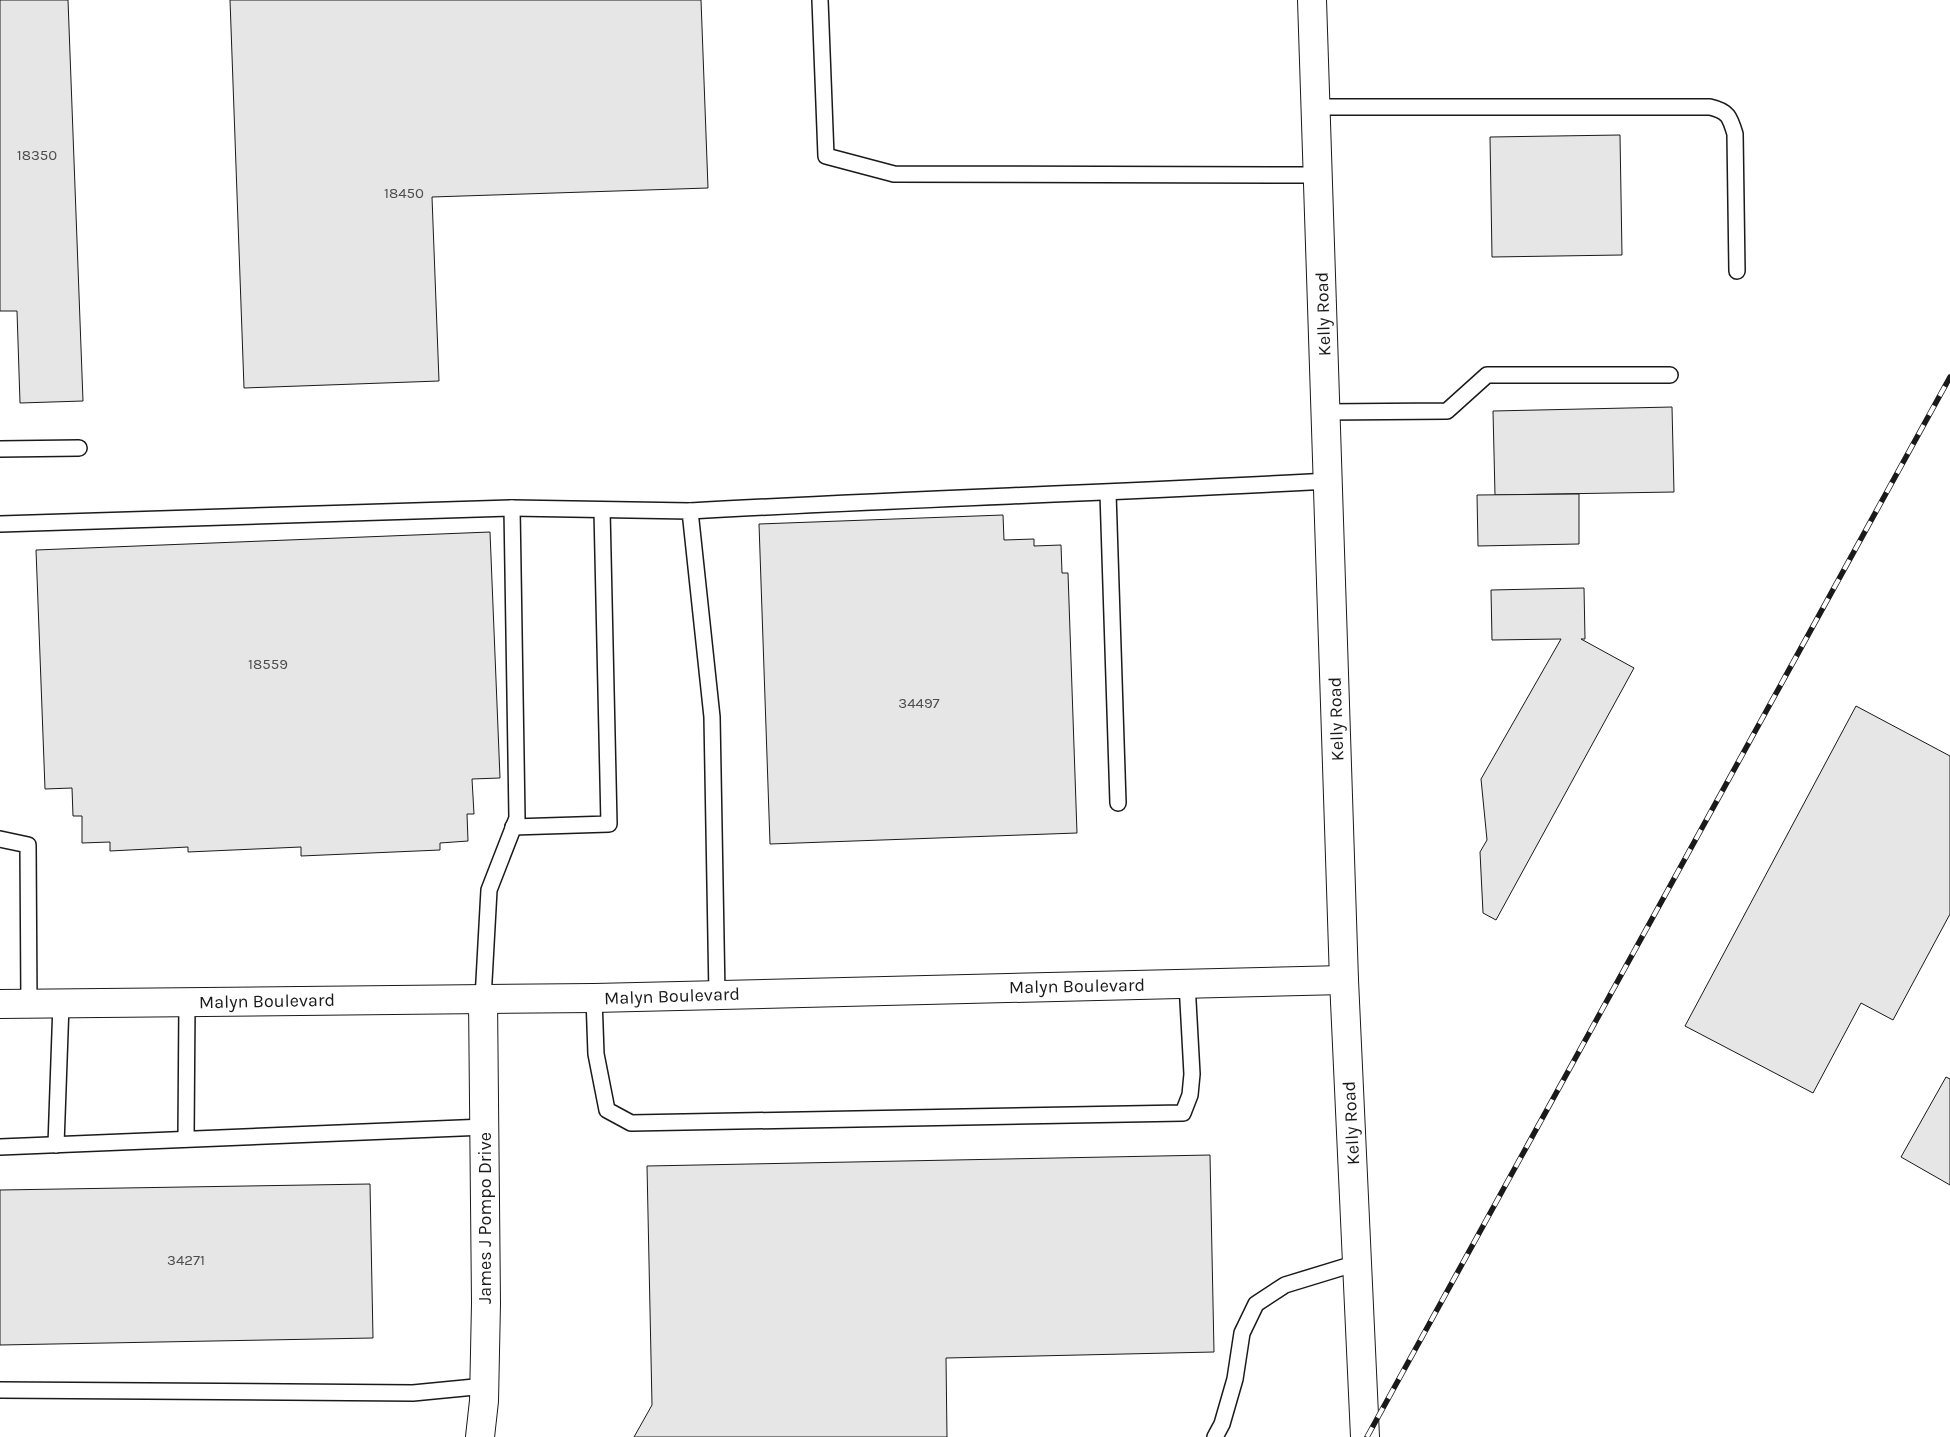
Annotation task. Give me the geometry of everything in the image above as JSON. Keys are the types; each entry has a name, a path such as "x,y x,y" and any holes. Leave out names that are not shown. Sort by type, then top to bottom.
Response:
{"street":[{"name":"Kelly Road","path":"1312,0 1344,980 1365,1437"},
{"name":"Malyn Boulevard","path":"0,1004 594,998 1344,980"},
{"name":"James J Pompo Drive","path":"480,1437 485,1386 486,1303 483,999"}],"lane":[{"path":"820,0 826,156 894,174 1318,175"},
{"path":"1316,107 1710,106 1723,110 1730,119 1735,134 1737,271"},
{"path":"1326,412 1447,411 1487,375 1670,375"},
{"path":"0,449 79,448"},
{"path":"0,524 512,508 690,511 1328,481"},
{"path":"1108,492 1118,803"},
{"path":"483,999 489,890 517,818 512,508"},
{"path":"513,827 609,824 602,510"},
{"path":"690,511 712,717 718,995"},
{"path":"0,839 28,845 30,1004"},
{"path":"594,998 596,1054 607,1110 631,1123 1183,1113 1190,1095 1192,1074 1187,983"},
{"path":"186,1139 187,1002"},
{"path":"56,1145 61,1004"},
{"path":"0,1147 485,1127"},
{"path":"1214,1437 1222,1424 1235,1379 1242,1333 1256,1304 1285,1285 1357,1263"},
{"path":"0,1390 413,1393 485,1386"}],"building":[{"path":"0,0 68,0 83,401 20,403 17,311 0,311"},
{"path":"230,0 701,0 708,188 432,197 439,381 244,388"},
{"path":"1620,135 1622,255 1492,257 1490,137"},
{"path":"1672,407 1674,492 1495,495 1493,411"},
{"path":"1579,494 1579,544 1478,546 1477,495"},
{"path":"1003,515 1004,540 1034,539 1034,546 1061,545 1062,573 1068,573 1077,833 770,844 759,524"},
{"path":"490,532 500,778 472,779 474,814 467,814 468,841 440,843 440,850 301,856 301,847 188,852 188,847 110,851 110,842 82,843 82,816 73,816 72,788 45,789 36,550"},
{"path":"1584,588 1585,639 1581,639 1634,668 1496,920 1483,913 1480,852 1487,840 1481,779 1561,639 1492,640 1491,590"},
{"path":"1856,706 1950,756 1950,914 1893,1020 1861,1003 1813,1093 1685,1026"},
{"path":"1946,1077 1950,1079 1950,1185 1901,1157"},
{"path":"1210,1155 1214,1352 946,1358 947,1437 634,1437 652,1405 647,1166"},
{"path":"370,1184 373,1338 0,1345 0,1190"}],"railway":[{"path":"1367,1437 1950,377"}]}
